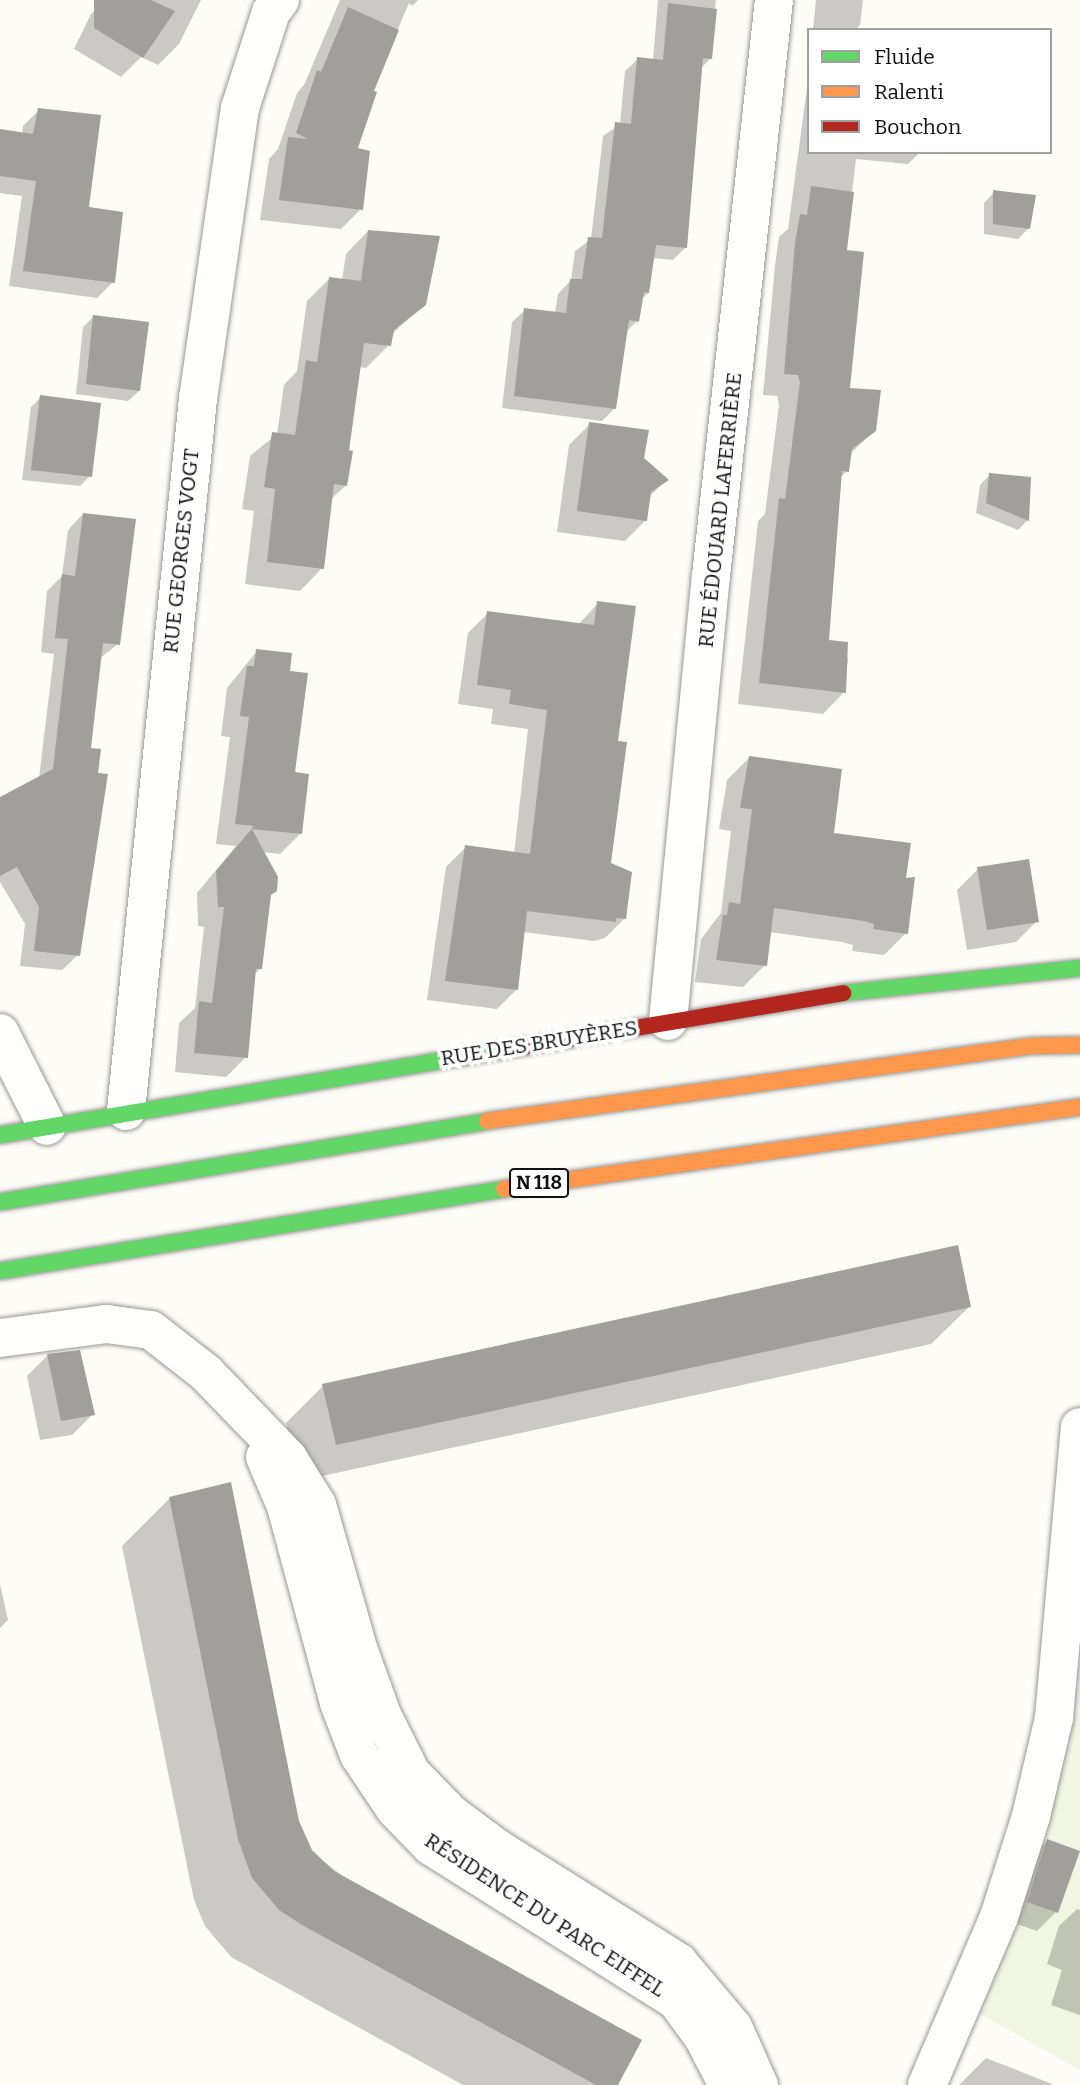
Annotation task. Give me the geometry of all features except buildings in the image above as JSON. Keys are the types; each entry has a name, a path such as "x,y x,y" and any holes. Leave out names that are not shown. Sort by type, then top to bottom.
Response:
{"main road":[{"name":"RUE DES BRUYÈRES","path":"0,1135 126,1111 859,990 1080,968"},
{"path":"0,1202 465,1124 1030,1046 1080,1045"},
{"name":"N 118","path":"0,1271 483,1192 1080,1107"}],"street":[{"name":"RUE GEORGES VOGT","path":"126,1111 200,386 240,108 271,12 280,0"},
{"name":"RUE ÉDOUARD LAFERRIÈRE","path":"668,1021 712,562 774,0"},
{"path":"0,1032 47,1126"},
{"name":"RÉSIDENCE DU PARC EIFFEL","path":"0,1338 107,1324 151,1330 206,1373 256,1429 288,1458 317,1505 359,1651 382,1715 411,1773 451,1814 498,1849 678,1962 733,2027 759,2085"},
{"path":"927,2085 999,1917 1031,1816 1054,1718 1080,1427"},
{"name":"RÉSIDENCE DU PARC EIFFEL","path":"256,1429 286,1506 339,1703 359,1755 395,1809 430,1846 676,2000 703,2037 728,2085"}],"green space":[{"path":"1080,1616 1080,2070 970,2008"}],"traffic: fast":[{"path":"843,993 1080,968"},
{"path":"0,1135 516,1048"},
{"path":"0,1202 487,1121"},
{"path":"0,1271 504,1189"}],"traffic: slow":[{"path":"487,1121 1030,1046 1080,1045"},
{"path":"504,1189 1080,1107"}],"traffic: jam":[{"path":"516,1048 843,993"}]}
